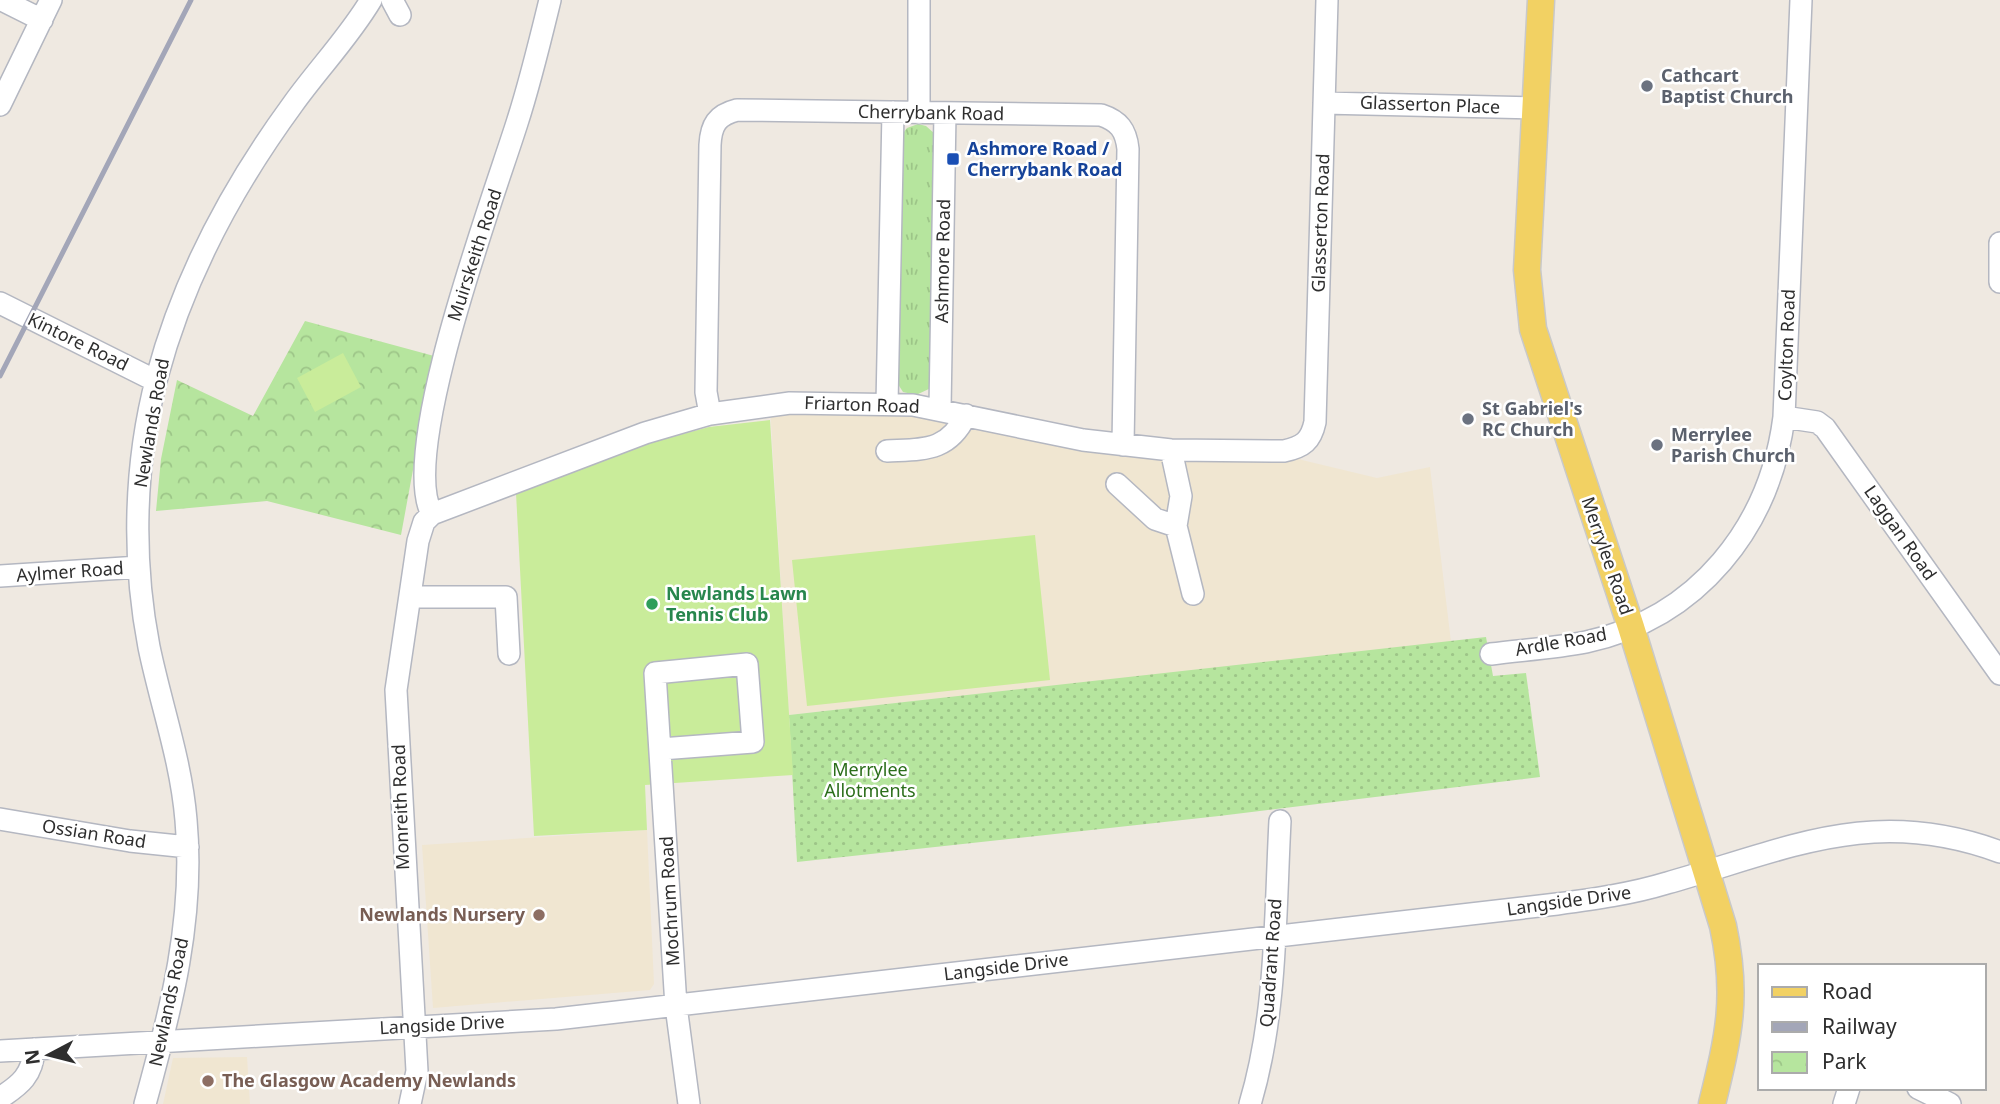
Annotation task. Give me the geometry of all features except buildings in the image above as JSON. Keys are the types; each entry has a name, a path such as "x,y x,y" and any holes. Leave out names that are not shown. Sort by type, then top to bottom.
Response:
{"main road":[{"name":"Merrylee Road","path":"1541,0 1527,270 1533,329 1631,627 1708,870 1723,926 1733,982 1728,1037 1712,1104"}],"street":[{"path":"2,0 42,20"},
{"path":"0,105 51,0"},
{"name":"Newlands Road","path":"145,1104 162,1043 184,937 188,847 180,765 149,647 139,567 141,463 156,380 174,322 194,272 237,190 293,104 371,0"},
{"name":"Muirskeith Road","path":"432,514 426,504 425,470 445,351 527,92 550,0"},
{"path":"919,0 919,113"},
{"name":"Glasserton Road","path":"1305,443 1312,434 1315,422 1327,0"},
{"name":"Coylton Road","path":"1631,627 1688,596 1725,560 1744,535 1776,463 1784,417 1801,0"},
{"name":"Glasserton Place","path":"1325,103 1535,108"},
{"name":"Cherrybank Road","path":"709,414 706,392 710,145 714,122 737,110 1101,115 1112,119 1124,131 1128,149 1123,444"},
{"path":"887,404 893,112"},
{"name":"Ashmore Road","path":"940,409 945,113"},
{"path":"2000,243 2000,282"},
{"name":"Kintore Road","path":"0,303 156,380"},
{"name":"Friarton Road","path":"432,514 645,433 709,414 790,403 887,404 940,409 1083,440 1171,450 1284,451 1305,443"},
{"path":"887,451 932,448 957,434 966,415"},
{"name":"Laggan Road","path":"1784,417 1817,422 1825,428 2000,674"},
{"path":"1171,450 1181,496 1176,526 1193,594"},
{"path":"1117,484 1155,519 1176,526"},
{"name":"Monreith Road","path":"410,1104 417,1071 404,876 396,690 418,541 424,522 432,514"},
{"name":"Aylmer Road","path":"0,576 139,567"},
{"path":"410,597 506,597 509,654"},
{"name":"Ardle Road","path":"1491,654 1587,642 1631,627"},
{"name":"Mochrum Road","path":"661,749 753,742 747,664 655,673 661,749 665,796 676,1006"},
{"name":"Ossian Road","path":"0,819 130,841 188,847"},
{"name":"Quadrant Road","path":"1250,1104 1261,1069 1274,936 1280,821"},
{"name":"Langside Drive","path":"0,1051 556,1019 1613,896 1820,838 1862,831 1928,832 2000,852"},
{"path":"676,1006 689,1104"},
{"path":"0,1098 25,1079 33,1062 34,1049"},
{"path":"1922,1090 1950,1104"}],"shaded area":[{"path":"821,402 1039,431 1284,451 1302,460 1377,478 1430,467 1451,642 789,715 770,406"},
{"name":"Newlands Nursery","path":"647,830 654,984 650,990 433,1008 422,845"},
{"name":"The Glasgow Academy Newlands","path":"247,1057 250,1104 163,1104 173,1058"}],"green space":[{"path":"918,124 926,126 935,134 931,388 916,395 903,392 896,381 903,133 907,128"},
{"path":"305,321 434,356 401,535 267,501 156,511 161,459 177,380 253,416"},
{"path":"343,353 361,387 315,412 297,378"},
{"name":"Newlands Lawn Tennis Club","path":"770,420 793,775 645,785 647,830 534,836 516,493 653,442 709,427"},
{"path":"1035,535 1050,680 807,706 792,560"},
{"name":"Merrylee Allotments","path":"1486,637 1493,676 1526,673 1540,777 1219,816 797,862 789,715"}],"railway":[{"path":"0,376 191,0"}],"place":[{"name":"Cathcart Baptist Church","path":"1647,86"},
{"name":"Ashmore Road / Cherrybank Road","path":"953,159"},
{"name":"St Gabriel's RC Church","path":"1468,419"},
{"name":"Merrylee Parish Church","path":"1657,445"},
{"name":"Newlands Lawn Tennis Club","path":"652,604"},
{"name":"Newlands Nursery","path":"539,915"},
{"name":"The Glasgow Academy Newlands","path":"208,1081"}]}
